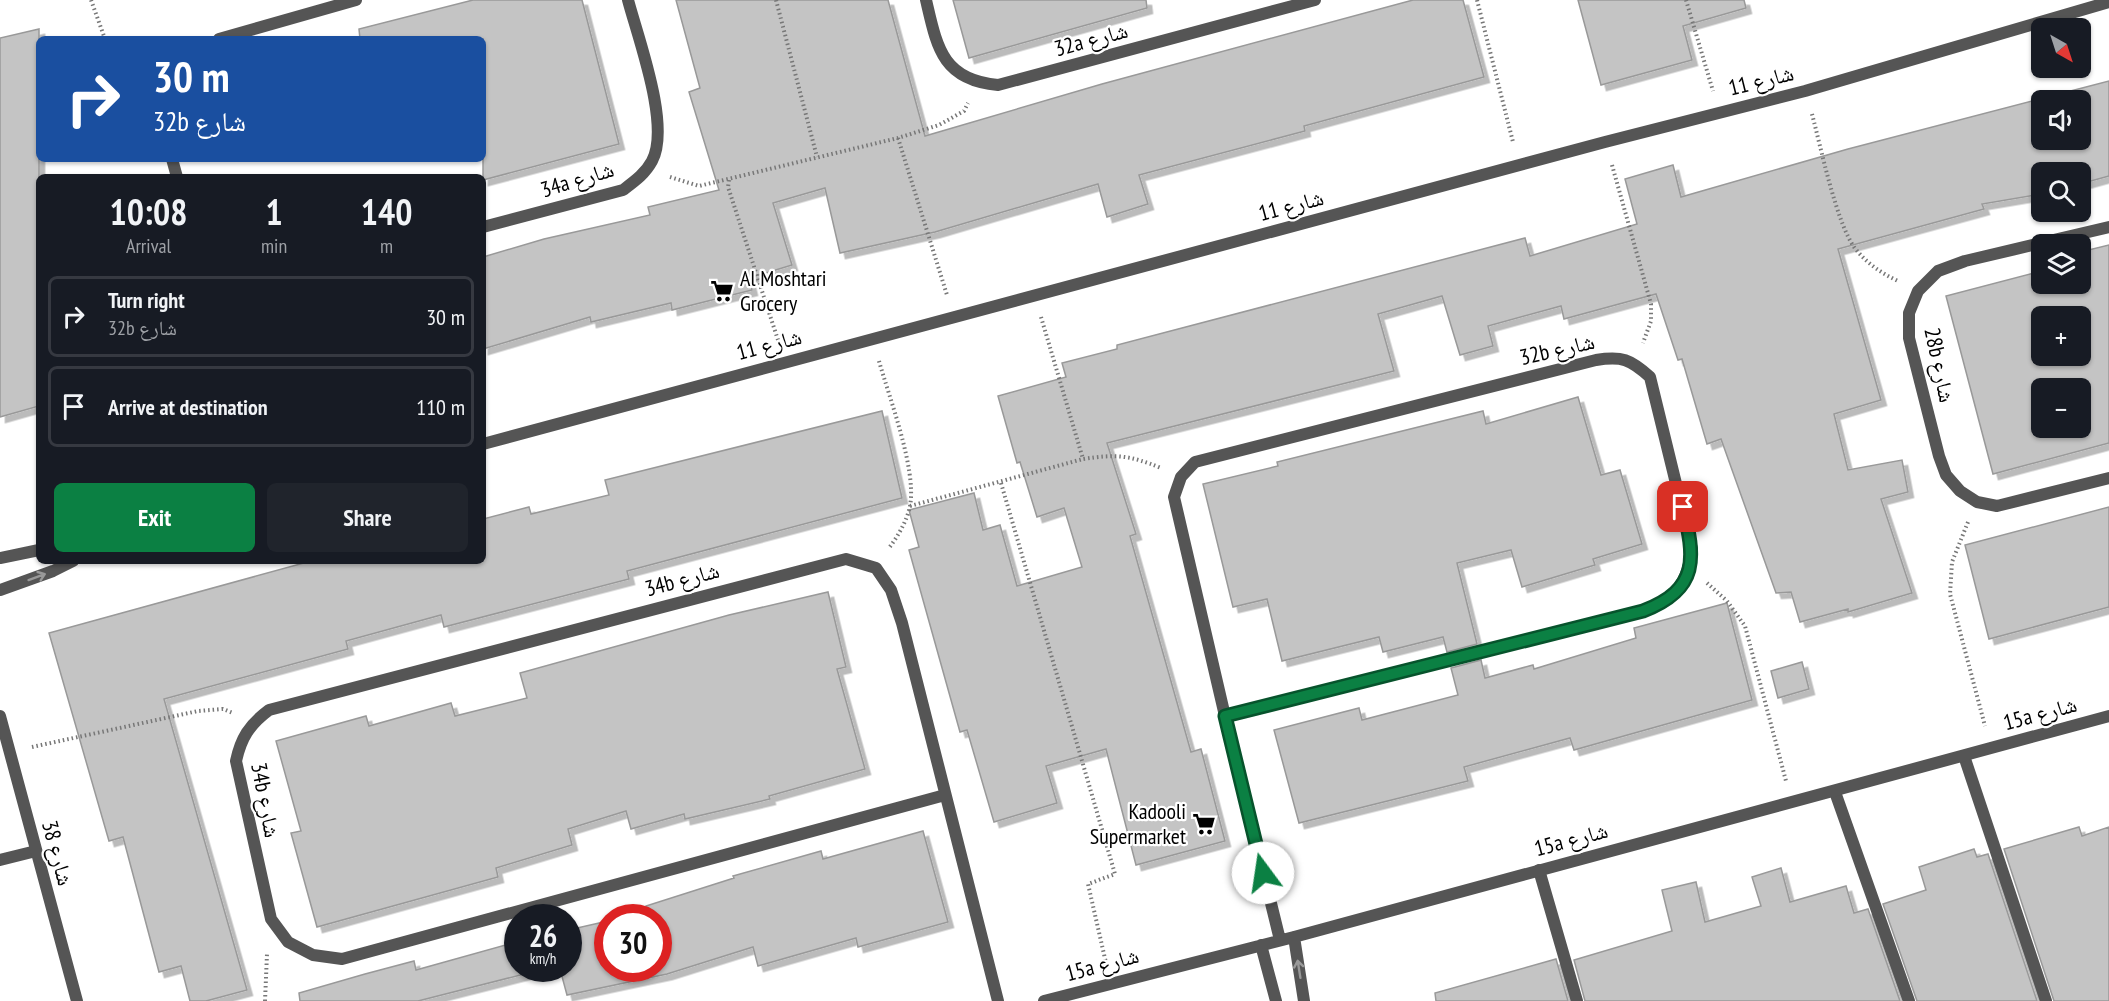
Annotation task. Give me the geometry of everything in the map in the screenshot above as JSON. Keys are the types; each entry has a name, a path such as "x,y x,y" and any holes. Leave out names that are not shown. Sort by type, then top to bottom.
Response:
{"street":[{"path":"230,36 356,0"},
{"name":"34a شارع","path":"486,226 623,190 641,177 653,160 660,136 657,111 628,0"},
{"path":"926,0 939,50 954,71 978,83"},
{"name":"32a شارع","path":"978,83 998,85 1315,0"},
{"name":"شارع 11","path":"486,443 1605,142 1805,91 2109,2"},
{"name":"28b شارع","path":"1977,502 1959,491 1946,476 1939,456 1909,338 1909,314 1918,291 1938,271 1956,264 2109,227"},
{"name":"32b شارع","path":"1181,477 1195,462 1237,450 1596,360 1615,357 1634,362"},
{"path":"1225,716 1643,611 1664,603 1680,588 1690,568 1692,549 1650,377 1634,362"},
{"path":"1181,477 1174,497 1177,518 1280,940"},
{"path":"1977,502 1997,506 2109,478"},
{"path":"0,558 36,551"},
{"name":"34b شارع","path":"876,568 846,559 816,566 269,710 253,722 241,740 236,761 271,919 288,942 313,955 342,959 945,795"},
{"path":"0,590 67,564"},
{"path":"876,568 891,590 902,624 999,1001"},
{"name":"شارع 38","path":"0,716 76,1001"},
{"name":"15a شارع","path":"1044,1001 1294,937 2109,716"},
{"path":"1964,756 2046,1001"},
{"path":"1835,792 1909,1001"},
{"path":"0,860 36,851"},
{"path":"1539,870 1576,1001"},
{"path":"1294,937 1304,1001"},
{"path":"1261,945 1276,1001"}],"path":[{"path":"91,0 104,36"},
{"path":"776,0 817,157"},
{"path":"1477,0 1519,165"},
{"path":"1686,0 1720,112"},
{"path":"653,160 672,178 699,186 729,180 898,138 939,125 964,111 978,83"},
{"path":"1805,91 1844,226 1854,246 1868,263 1918,291"},
{"path":"898,138 954,317"},
{"path":"1605,142 1651,304 1651,321 1634,362"},
{"path":"729,180 728,187 785,362"},
{"path":"1035,296 1083,459"},
{"path":"872,339 909,470 910,506 900,532 876,568"},
{"path":"910,506 1083,459 1115,454 1131,456 1181,477"},
{"path":"1000,483 1114,874 1088,884 1111,984"},
{"path":"1977,502 1952,562 1950,594 1991,748"},
{"path":"1690,568 1727,601 1745,626 1791,802"},
{"path":"10,751 198,711 223,709 253,722"},
{"path":"265,1001 271,919"}],"building":[{"path":"473,0 582,0 619,144 486,179 486,174 483,174 483,162 486,162 486,36 360,36 359,29"},
{"path":"676,0 888,0 925,136 1102,84 1413,0 1463,0 1484,77 1304,126 1305,131 1139,175 1148,204 1107,217 1098,184 935,232 840,253 825,188 773,203 792,265 749,278 752,290 672,310 671,303 591,322 590,317 486,348 486,256 544,239 650,215 648,207 719,190 689,92 700,88"},
{"path":"953,0 1146,0 1147,8 969,58"},
{"path":"1578,0 1744,0 1746,8 1683,26 1692,60 1601,85"},
{"path":"39,29 39,36 36,36 36,162 39,162 39,174 36,174 36,407 0,417 0,38"},
{"path":"2109,81 2109,176 2091,181 2091,162 2031,162 2031,196 1982,204 1984,209 1838,249 1881,400 1834,414 1848,470 1902,460 1908,492 1881,499 1912,593 1848,612 1848,609 1800,622 1791,592 1776,593 1721,439 1707,444 1682,359 1678,360 1656,294 1564,319 1561,306 1488,326 1493,346 1460,355 1442,296 1378,314 1394,371 1107,443 1136,534 1130,536 1191,752 1201,749 1225,841 1136,865 1106,749 1046,766 1057,803 994,822 967,730 960,732 909,550 919,547 909,510 974,493 983,530 1000,525 1017,586 1082,567 1064,508 1037,517 1020,462 1017,463 998,396 1066,377 1062,363 1117,349 1117,345 1525,238 1530,256 1637,224 1625,179 1673,165 1681,197 1848,149 2031,101 2031,150 2091,150 2091,90 2074,90"},
{"path":"2109,245 2109,443 1993,474 1946,296 2031,274 2031,294 2091,294 2091,249"},
{"path":"1578,397 1601,475 1620,470 1642,544 1593,559 1595,565 1522,587 1511,550 1457,563 1477,644 1447,652 1443,637 1383,652 1379,637 1282,661 1267,599 1233,607 1203,484 1278,466 1277,462 1483,411 1486,424"},
{"path":"882,411 902,498 627,571 629,579 444,627 441,615 346,641 348,649 164,699 247,990 206,1001 190,1001 181,966 159,972 123,837 109,841 49,633 300,564 486,564 486,518 529,507 531,514 609,495 605,480"},
{"path":"2109,507 2109,607 1989,639 1965,545"},
{"path":"828,592 846,667 837,669 865,769 769,796 770,799 685,819 684,814 631,829 626,811 568,829 572,845 496,868 498,877 317,927 291,833 301,831 276,741 366,716 369,726 451,703 455,716 527,698 520,673 729,615"},
{"path":"1727,603 1752,700 1574,750 1570,738 1464,767 1468,781 1299,823 1274,730 1359,708 1362,720 1458,695 1451,668 1481,660 1485,678 1533,665 1534,669 1636,638 1634,628"},
{"path":"1802,662 1809,689 1778,698 1771,671"},
{"path":"2079,827 2082,836 2109,827 2109,1001 2054,1001 2004,849"},
{"path":"923,831 948,922 858,947 856,938 758,966 753,947 672,972 672,904 652,904 734,878 733,876 821,851 823,859"},
{"path":"1974,849 1977,857 1988,854 2037,1001 1917,1001 1883,904 1926,890 1919,867"},
{"path":"1781,868 1790,902 1846,886 1854,913 1868,909 1900,1001 1585,1001 1574,960 1672,931 1662,890 1696,882 1705,922 1761,906 1752,877"},
{"path":"594,924 594,982 629,982 567,995 564,982 582,982 582,927"},
{"path":"504,945 504,979 418,1001 300,1001 299,993 365,974 414,961 416,970"},
{"path":"1556,959 1568,1001 1436,1001 1435,993"}],"place":[{"name":"Al Moshtari Grocery","path":"722,291"},
{"name":"Kadooli Supermarket","path":"1204,824"}],"route":[{"path":"1263,873 1225,716 1643,611 1664,603 1680,588 1690,568 1692,549 1683,507"}]}
